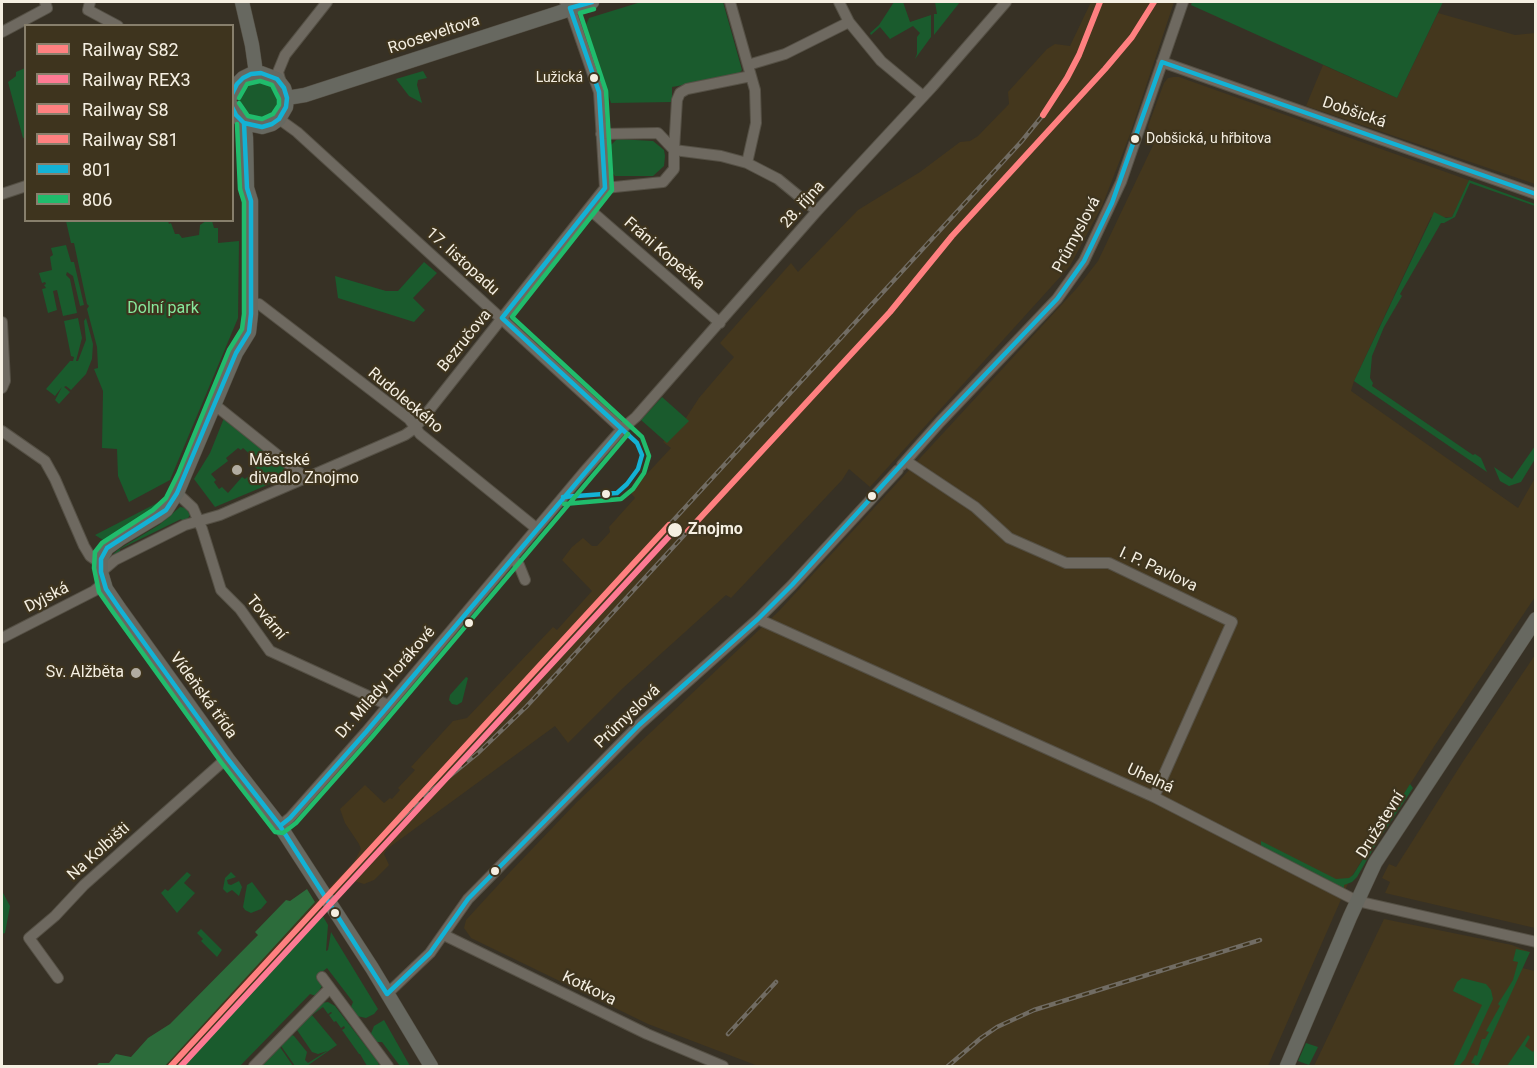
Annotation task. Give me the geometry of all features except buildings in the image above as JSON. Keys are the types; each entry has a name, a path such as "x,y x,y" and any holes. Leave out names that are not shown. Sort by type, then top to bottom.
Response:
{"main road":[{"path":"242,2 256,73"},
{"name":"Rooseveltova","path":"287,98 309,94 568,5 592,2"},
{"path":"234,89 243,78 256,73 267,74 280,83 287,98 286,107 279,119 272,124 259,128 236,116"},
{"path":"236,116 246,138 247,188 251,201"},
{"path":"102,573 102,554 107,548 166,510 177,493 236,353 240,331 250,303 251,201 254,191 255,143 259,128"},
{"name":"Vídeňská třída","path":"102,573 119,608 227,758 280,826 387,994"},
{"name":"Družstevní","path":"1287,1066 1357,901 1384,848 1536,618"},
{"path":"387,994 431,1066"}],"street":[{"path":"2,32 47,8 45,2"},
{"path":"90,2 88,10 114,24"},
{"path":"280,83 278,72 285,56 327,2"},
{"path":"730,2 755,90 756,123 747,163"},
{"path":"840,2 849,22 881,61 923,96"},
{"name":"28. října","path":"622,429 636,417 817,211 1006,2"},
{"name":"Průmyslová","path":"387,994 430,953 468,899 639,725 758,619 825,550 1075,276 1098,235 1121,182 1183,2"},
{"path":"568,5 599,92 605,188 663,182 674,169 680,93 749,70 849,22"},
{"name":"Dobšická","path":"1162,62 1536,194"},
{"name":"17. listopadu","path":"279,119 297,132 622,429"},
{"path":"601,134 658,133 674,150 721,156 747,163 778,179 817,211"},
{"path":"2,194 24,187"},
{"name":"Bezručova","path":"415,428 605,188"},
{"name":"Fráni Kopečka","path":"589,209 720,323"},
{"name":"Rudoleckého","path":"250,303 259,304 408,419 420,434 536,528"},
{"path":"2,322 5,381 2,388"},
{"path":"214,405 306,478"},
{"name":"Dyjská","path":"2,638 94,591 102,573 116,559 185,525 199,522 306,478 405,435 415,428"},
{"name":"Dr. Milady Horákové","path":"280,826 290,818 388,705 622,429"},
{"path":"2,431 45,461 80,537 102,573"},
{"name":"I. P. Pavlova","path":"901,466 975,507 1009,538 1066,563 1109,563 1232,622 1154,797"},
{"name":"Tovární","path":"177,493 193,508 222,590 240,609 270,651 388,705"},
{"path":"512,558 519,566 525,580"},
{"name":"Uhelná","path":"758,619 1154,797 1357,901 1536,942"},
{"name":"Na Kolbišti","path":"58,978 29,938 55,916 92,878 227,758"},
{"name":"Kotkova","path":"444,935 647,1034 723,1066"},
{"path":"322,977 388,1066"},
{"path":"254,1066 330,988"}],"shaded area":[{"path":"1091,2 1174,2 1129,137 1102,206 1070,266 870,487 849,469 842,480 731,598 726,595 623,688 568,743 555,726 387,849 384,854 389,865 374,880 364,884 351,880 178,1066 165,1066 354,862 361,849 345,823 340,809 365,785 384,803 392,799 400,790 398,788 415,770 411,767 453,721 467,718 553,627 557,630 592,591 562,560 583,538 592,546 597,546 610,532 609,527 635,498 630,492 671,448 663,442 686,418 699,398 734,357 720,343 791,263 798,272 858,210 920,172 960,142 970,141 978,136 1009,104 1008,92 1047,49 1055,44 1070,46"},
{"path":"1438,13 1515,35 1535,33 1535,184 1306,106 1323,65 1397,98"},
{"path":"1179,77 1471,181 1452,217 1431,217 1351,391 1518,508 1535,478 1535,597 1435,745 1350,879 1268,1066 758,1066 648,1024 471,938 464,928 466,920 511,871 577,802 778,612 1077,288 1098,261 1155,141 1150,137 1148,126 1164,83 1168,78"},
{"path":"1535,655 1535,928 1385,893 1390,882 1382,878 1389,864 1396,867 1464,760"},
{"path":"1384,919 1512,945 1530,952 1522,968 1535,971 1535,1066 1478,1066 1486,1047 1476,1066 1314,1066"}],"green space":[{"path":"641,2 723,2 742,70 738,75 672,87 672,102 611,103 586,25 589,18"},
{"path":"894,2 903,2 910,22 931,15 931,37 915,59 917,37 920,33 913,26 890,39 880,27 871,35 870,33 879,25"},
{"path":"935,2 960,2 934,35 934,14 937,14"},
{"path":"1192,2 1443,2 1397,98 1191,5"},
{"path":"24,68 23,138 8,82 16,76 16,72"},
{"path":"423,71 427,78 418,80 417,85 422,103 409,96 396,79"},
{"path":"259,79 267,80 274,85 279,92 279,108 274,115 267,120 259,121 251,120 244,115 239,108 238,100 239,92 244,85 251,80"},
{"path":"617,139 653,141 664,150 664,166 653,176 615,176 611,171 611,145"},
{"path":"1469,180 1535,204 1535,206 1470,183 1455,217 1441,223 1400,294 1402,296 1384,327 1372,356 1370,378 1372,386 1473,455 1481,458 1487,472 1354,381 1434,212 1446,218 1452,217"},
{"name":"Dolní park","path":"66,222 168,222 171,223 175,234 179,234 182,238 199,235 200,225 204,222 212,222 214,228 218,228 218,243 239,241 238,318 170,480 129,502 118,476 117,449 102,448 103,391 94,369 98,368 97,347 74,243 71,243"},
{"path":"66,245 71,262 74,262 84,305 80,306 73,276 67,272 77,313 63,316 57,290 53,291 57,310 48,313 42,289 46,288 44,285 46,284 42,283 39,273 52,270 51,248"},
{"path":"424,262 437,273 413,298 425,310 414,322 338,298 335,276 386,291 398,291"},
{"path":"78,318 82,338 76,361 78,361 86,340 84,321 86,318 93,344 92,359 86,374 71,390 64,387 70,392 59,404 55,400 62,387 55,396 46,389 70,361 73,361 74,357 71,356 64,321"},
{"path":"662,397 689,421 667,443 641,420"},
{"path":"224,418 290,470 291,475 215,507 194,479 210,453","holes":["238,448 241,450 243,448 253,457 257,463 254,466 257,469 245,479 242,477 228,493 222,487 219,489 211,474 228,461 226,458"]},
{"path":"1535,446 1535,459 1521,482 1509,486 1500,481 1494,467 1512,479"},
{"path":"159,502 162,503 152,512 103,540 95,535"},
{"path":"180,507 186,508 190,515 184,524 181,519 120,549 120,555 116,557 113,554 119,549 159,525"},
{"path":"466,677 468,678 462,702 457,705 452,704 449,700 450,695"},
{"path":"1410,784 1413,788 1357,877 1344,885 1344,888 1261,847 1261,841 1336,879 1349,878"},
{"path":"187,872 191,875 184,883 195,893 177,913 161,893 165,889 168,891"},
{"path":"231,872 236,877 227,880 228,884 239,881 242,887 239,896 232,890 227,893 223,889 225,878"},
{"path":"252,882 267,902 261,909 251,913 243,907 247,885"},
{"path":"307,889 315,902 165,1066 96,1066 99,1063 109,1063 116,1054 131,1057 148,1038 170,1024 258,935 255,932 286,900 290,901"},
{"path":"2,891 10,906 5,933 2,934"},
{"path":"321,913 328,925 326,951 331,932 378,1009 374,1014 366,1018 352,1013 353,1002 327,968 316,977 322,986 316,996 310,994 240,1066 178,1066"},
{"path":"201,929 222,950 217,957 201,941 203,939 197,933"},
{"path":"1516,949 1530,952 1478,1066 1474,1066 1475,1064 1471,1063 1475,1055 1477,1056 1482,1039 1485,1039 1489,1032 1486,1031 1500,1006 1498,1004 1513,980 1518,962 1513,961"},
{"path":"1462,978 1486,984 1491,990 1493,999 1465,1059 1459,1066 1453,1066 1482,1005 1453,991 1457,982"},
{"path":"328,1002 335,1006 379,1066 367,1066 342,1030 344,1026 341,1028 336,1021 334,1022 329,1015 332,1013 328,1014 323,1007 312,1015 337,1045 307,1066 295,1066 281,1046 292,1035 294,1036 307,1052 305,1060 308,1063 327,1051 318,1054 312,1052 297,1030 322,1003"},
{"path":"384,1020 410,1066 400,1066 382,1042 376,1042 370,1036 374,1026"},
{"path":"1528,1035 1530,1037 1525,1046 1533,1052 1535,1048 1535,1066 1507,1066"},
{"path":"1306,1043 1318,1047 1309,1065 1298,1061"},
{"path":"280,1047 293,1066 262,1066"}],"railway":[{"path":"669,525 1021,142 1043,115"},
{"path":"388,831 419,801 478,753 526,707 688,531"},
{"path":"948,1066 997,1027 1034,1010 1260,940"},
{"path":"728,1034 776,982"}],"rail line":[{"name":"S81","path":"1043,115 1079,55 1100,2"},
{"name":"S8","path":"688,531 890,312 952,236 1105,69 1132,37 1154,2"},
{"name":"S82","path":"171,1066 669,525"},
{"name":"REX3","path":"181,1066 675,530"}],"transit line":[{"name":"801","path":"563,497 617,493 638,469 642,455 637,443 502,318 605,188 599,92 570,8 592,2"},
{"name":"806","path":"564,504 621,499 633,489 644,473 649,456 642,437 512,317 612,190 606,91 580,13 594,9"},
{"name":"801","path":"244,123 247,188 251,201 249,332 236,353 177,493 166,510 107,548 101,559 101,572 106,589 119,608 227,758 280,826 387,994 430,953 468,899 639,725 758,619 792,585 940,422 1057,299 1084,261 1112,203 1162,62 1536,194"},
{"name":"801","path":"234,90 243,78 261,73 277,79 284,88 287,98 286,107 279,119 262,127 244,123 234,111"},
{"name":"806","path":"239,98 247,84 260,81 272,85 279,99 279,105 273,114 262,119 248,116 239,103"},
{"name":"806","path":"237,124 240,189 244,202 242,329 229,350 166,498 153,510 102,543 95,552 94,568 99,592 221,762 275,832 283,833 296,823 372,737 628,434"},
{"name":"801","path":"280,826 290,818 366,732 622,429"}],"place":[{"name":"Lužická","path":"594,78"},
{"name":"Dobšická, u hřbitova","path":"1135,139"},
{"name":"Městské divadlo Znojmo","path":"237,470"},
{"name":"Znojmo","path":"675,530"},
{"name":"Sv. Alžběta","path":"136,673"}]}
